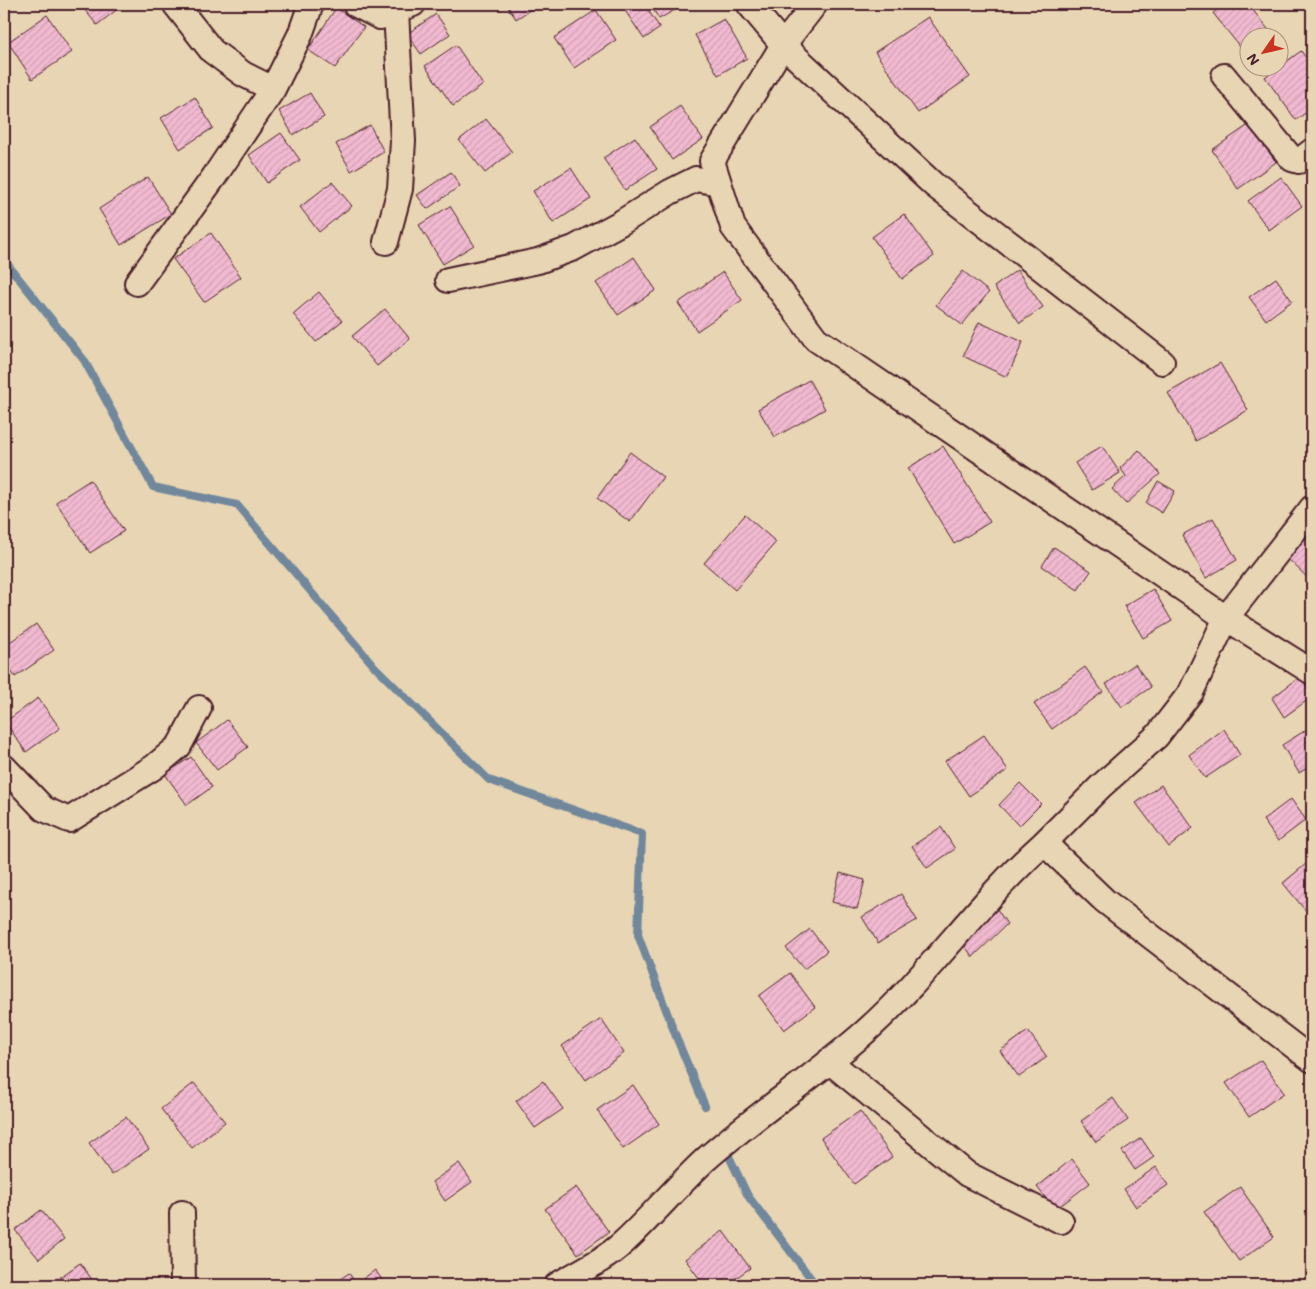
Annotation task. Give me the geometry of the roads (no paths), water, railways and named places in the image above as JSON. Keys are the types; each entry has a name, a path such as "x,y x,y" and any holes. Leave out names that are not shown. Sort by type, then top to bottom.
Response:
{"street":[{"path":"175,4 212,51 243,74 272,89"},
{"path":"138,283 214,176 272,89 300,35 312,4"},
{"path":"355,4 380,17 405,7 403,141 400,189 386,242"},
{"path":"749,4 783,45 934,185 1162,362"},
{"path":"815,4 783,45 712,161 733,227 816,339 1226,618 1312,672"},
{"path":"1224,76 1292,159 1299,161 1312,151"},
{"path":"448,280 538,261 574,248 622,222 670,192 696,180 719,182"},
{"path":"557,1285 587,1278 705,1161 747,1123 791,1092 878,1018 943,952 1012,872 1101,786 1157,736 1191,692 1226,618 1311,513"},
{"path":"4,767 44,809 69,820 154,767 179,746 199,708"},
{"path":"1044,843 1105,901 1312,1060"},
{"path":"829,1061 967,1174 1061,1221"},
{"path":"182,1213 182,1285"}],"waterway":[{"path":"4,260 84,360 153,487 237,505 375,667 489,780 642,834 638,935 677,1039 705,1106"},
{"path":"725,1148 748,1196 816,1285"}]}
